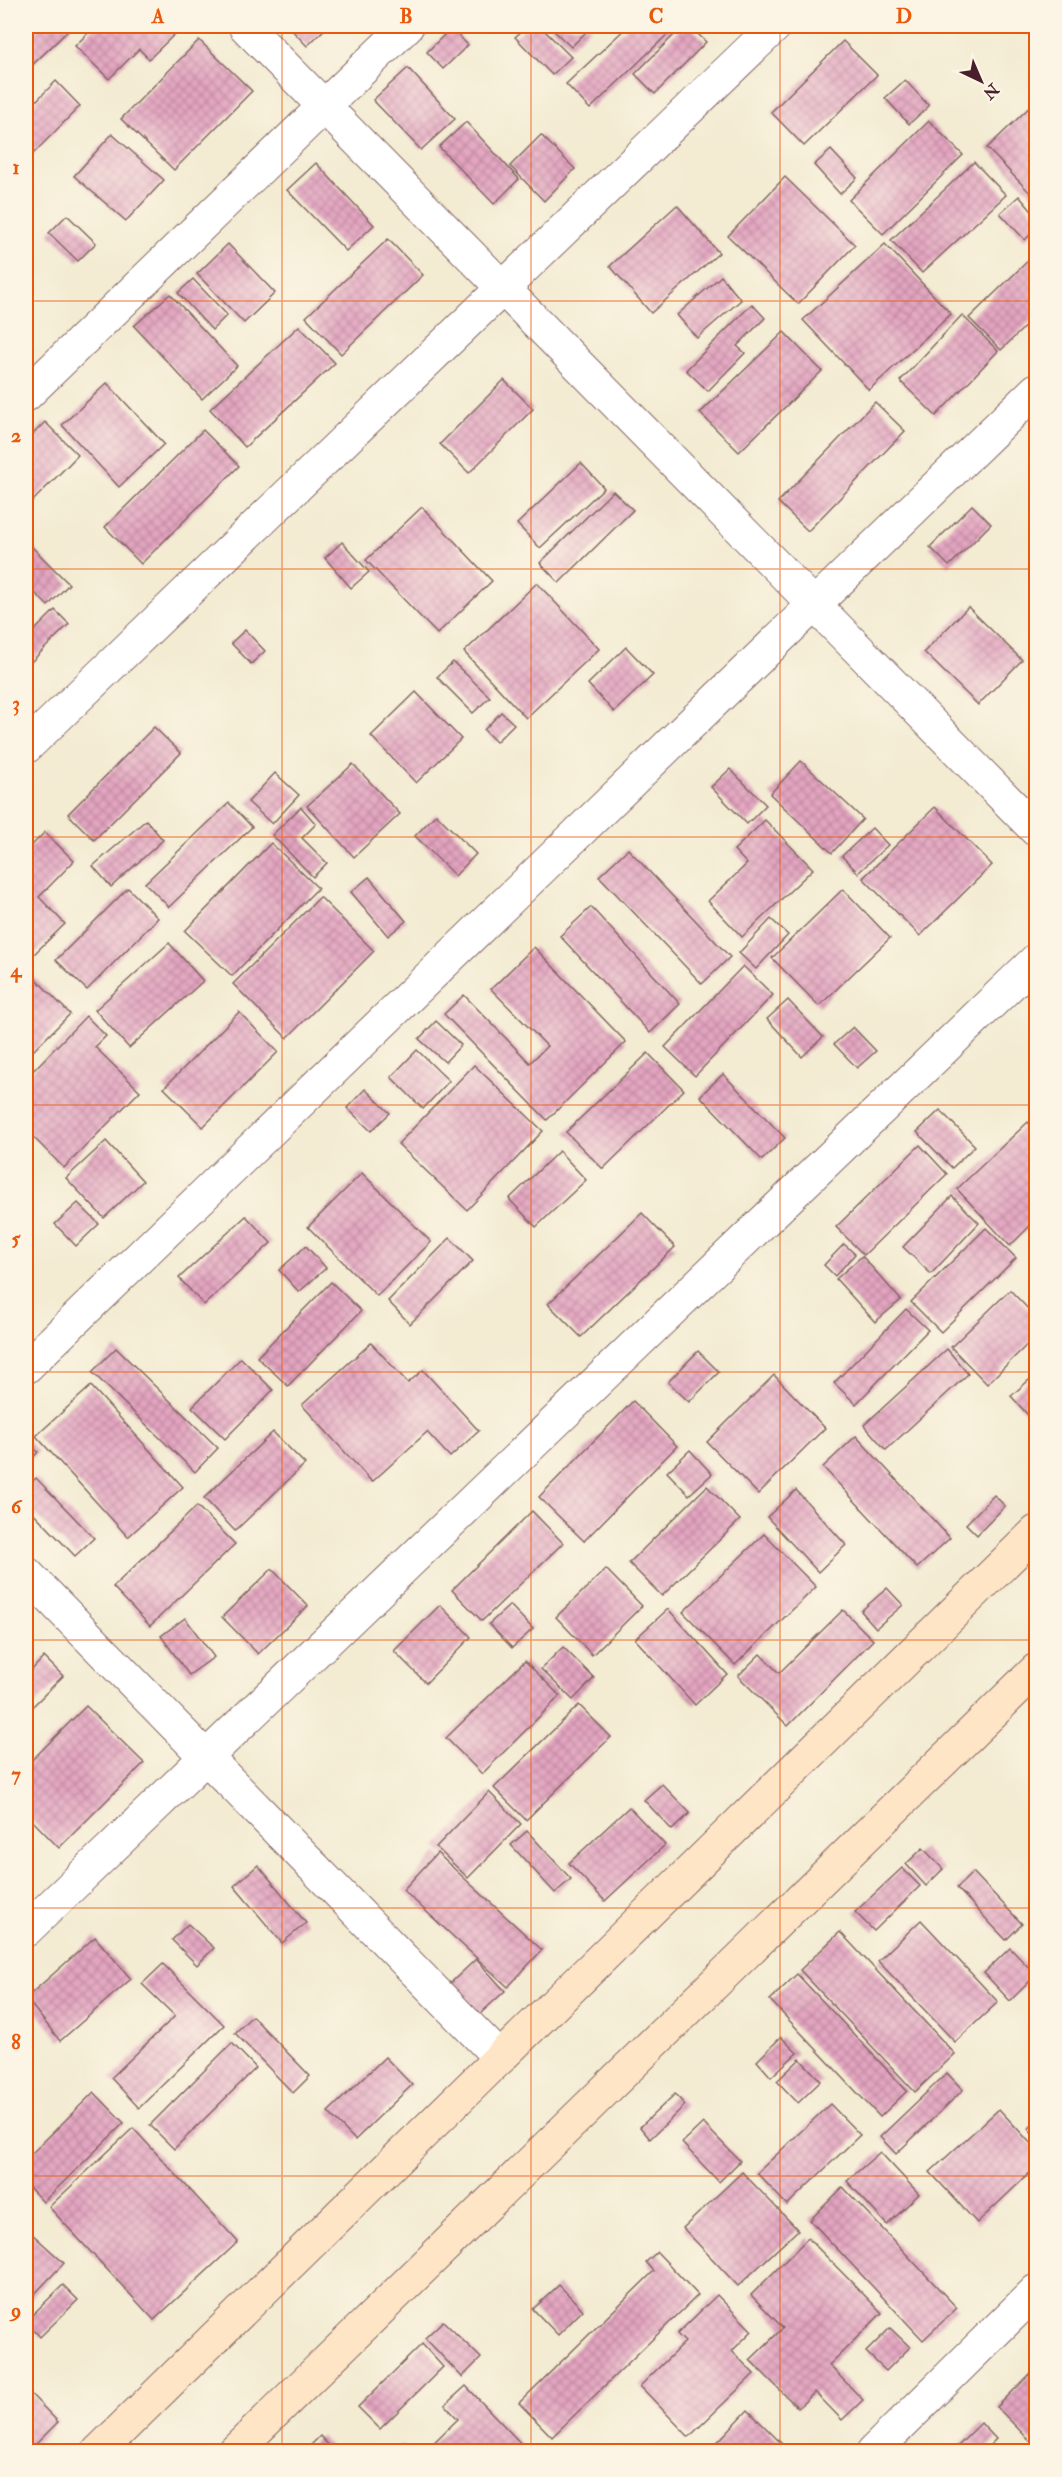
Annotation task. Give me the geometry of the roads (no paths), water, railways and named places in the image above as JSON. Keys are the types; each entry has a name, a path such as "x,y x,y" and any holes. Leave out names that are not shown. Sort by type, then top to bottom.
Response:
{"main road":[{"path":"98,2451 1036,1532"},
{"path":"234,2451 1036,1670"}],"street":[{"path":"245,26 1036,830"},
{"path":"26,395 407,26"},
{"path":"26,747 775,26"},
{"path":"26,1367 1036,390"},
{"path":"26,1930 1036,960"},
{"path":"26,1573 500,2058"},
{"path":"873,2451 1036,2291"}]}
